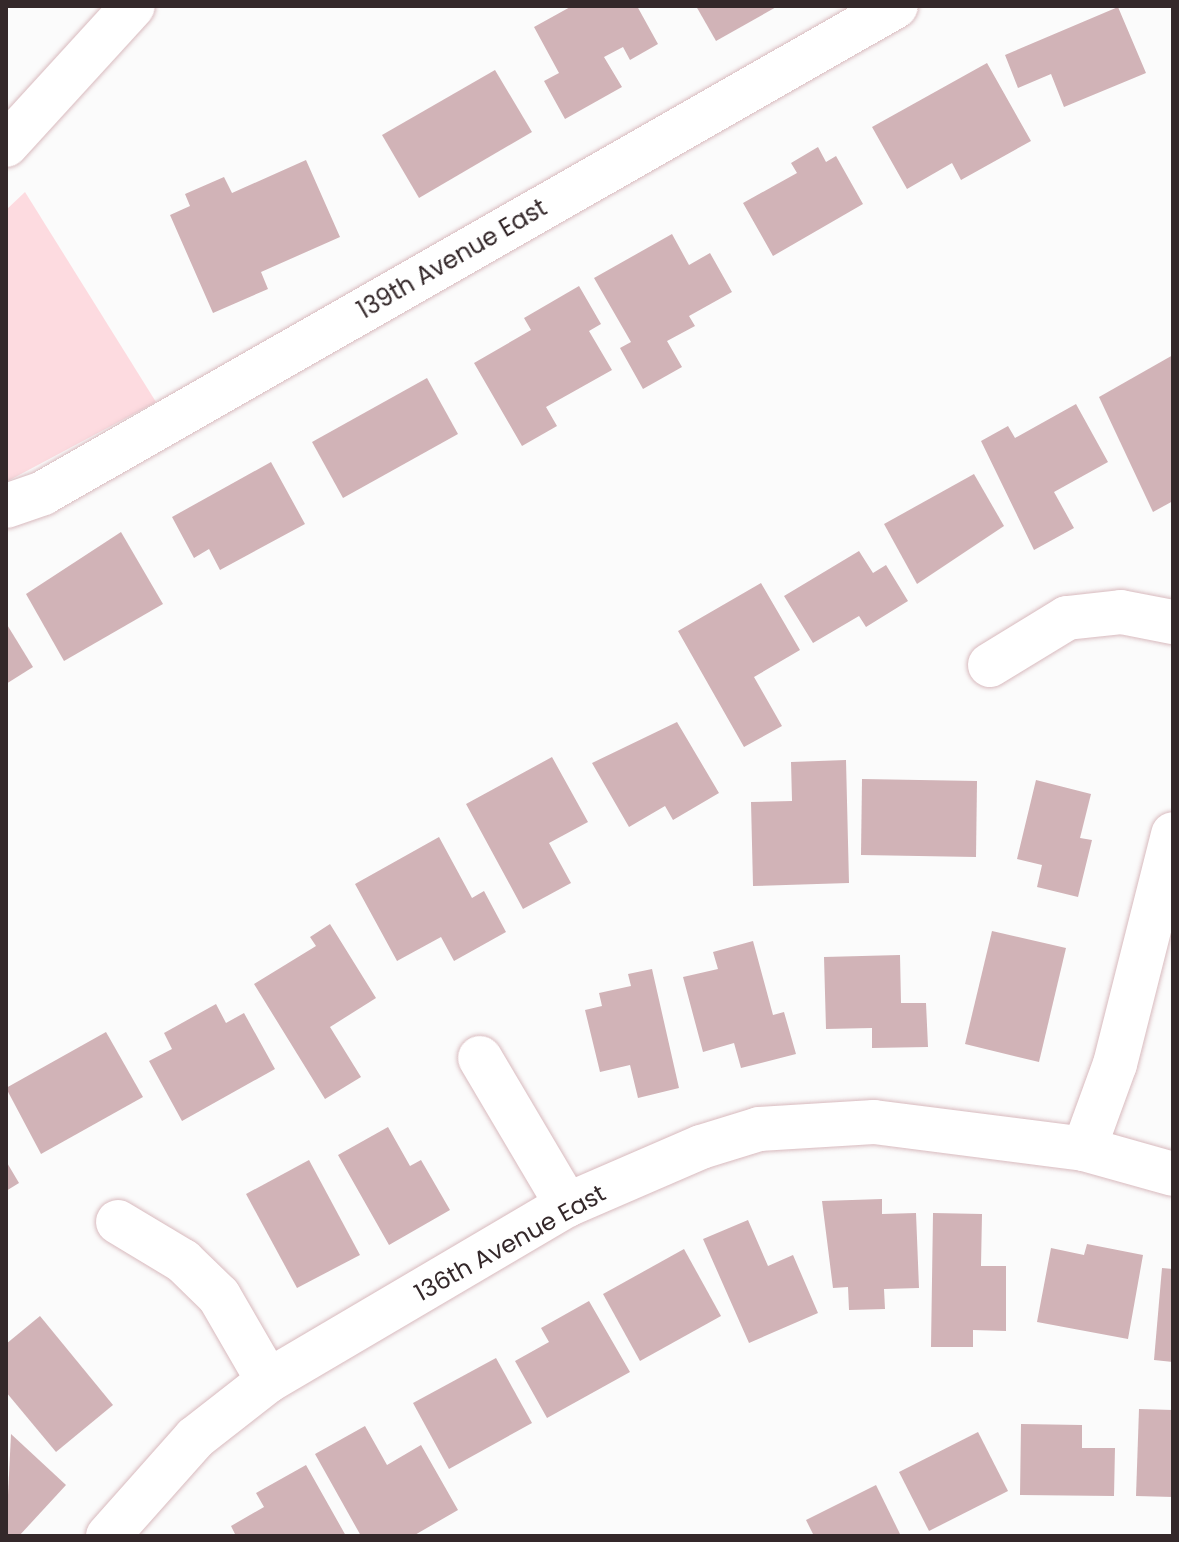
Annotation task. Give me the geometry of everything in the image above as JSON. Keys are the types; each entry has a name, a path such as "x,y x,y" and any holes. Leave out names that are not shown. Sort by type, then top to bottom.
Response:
{"street":[{"path":"6,145 133,6"},
{"name":"139th Avenue East","path":"6,506 43,493 896,6"},
{"path":"990,665 1067,618 1121,612 1173,622"},
{"path":"1084,1149 1115,1064 1173,834"},
{"path":"480,1058 567,1205"},
{"name":"136th Avenue East","path":"108,1536 195,1438 268,1381 567,1205 701,1147 822,1120 1084,1149 1173,1174"},
{"path":"118,1222 183,1261 219,1296 268,1381"}],"shaded area":[{"path":"25,192 156,402 6,482 6,210"}],"building":[{"path":"572,6 637,6 658,44 630,60 623,47 604,57 622,87 565,119 544,81 559,73 534,27"},
{"path":"696,6 778,6 716,41"},
{"path":"1118,7 1146,73 1064,107 1051,74 1018,88 1005,55"},
{"path":"987,63 1031,141 961,180 952,163 907,189 872,127"},
{"path":"495,70 532,132 419,198 382,135"},
{"path":"818,147 826,162 836,156 863,204 773,256 743,203 797,173 791,163"},
{"path":"306,160 340,237 261,272 268,289 213,313 170,215 190,206 185,194 224,177 232,193"},
{"path":"672,234 689,265 710,253 732,292 689,316 695,326 667,341 682,367 643,389 620,348 631,342 594,278"},
{"path":"579,286 601,324 589,331 612,370 546,407 557,426 522,446 474,363 531,330 524,318"},
{"path":"1173,355 1173,501 1153,512 1099,397"},
{"path":"427,378 458,434 343,498 312,442"},
{"path":"1076,404 1108,462 1054,492 1074,528 1034,550 981,441 1008,426 1015,438"},
{"path":"271,462 305,524 220,570 209,549 194,558 172,517"},
{"path":"974,474 1004,526 917,584 884,524"},
{"path":"121,532 163,604 64,661 26,594"},
{"path":"859,551 873,573 886,565 908,601 866,627 859,616 813,643 784,596"},
{"path":"761,583 800,650 754,677 782,726 744,747 678,631"},
{"path":"6,623 33,667 6,684"},
{"path":"677,722 719,793 673,820 665,806 629,827 592,763"},
{"path":"552,757 588,822 549,843 571,883 523,909 466,804"},
{"path":"846,760 849,883 753,886 751,802 792,801 791,762"},
{"path":"862,779 977,781 976,857 861,855"},
{"path":"1036,780 1091,794 1080,838 1092,840 1078,897 1037,887 1042,865 1017,859"},
{"path":"439,837 472,898 484,891 506,932 454,961 441,937 397,961 355,884"},
{"path":"330,924 376,998 330,1027 361,1077 325,1099 254,984 316,946 310,937"},
{"path":"992,931 1066,948 1039,1062 965,1044"},
{"path":"753,941 773,1015 784,1012 796,1054 741,1068 734,1043 703,1052 683,977 718,969 713,952"},
{"path":"900,955 901,1003 926,1003 928,1047 872,1048 872,1028 826,1029 824,957"},
{"path":"652,969 679,1088 638,1098 630,1065 600,1072 585,1010 602,1006 599,993 631,986 628,974"},
{"path":"216,1004 226,1023 244,1013 275,1069 182,1121 149,1061 172,1049 164,1033"},
{"path":"106,1032 143,1097 41,1154 6,1088"},
{"path":"388,1127 410,1166 421,1160 450,1210 389,1245 338,1155"},
{"path":"309,1160 360,1255 297,1288 246,1194"},
{"path":"6,1161 19,1183 6,1191"},
{"path":"882,1199 882,1214 916,1213 919,1288 884,1289 885,1309 849,1310 848,1287 833,1288 822,1201"},
{"path":"933,1213 982,1214 981,1266 1006,1266 1006,1331 973,1330 973,1347 931,1347"},
{"path":"748,1220 768,1266 793,1255 818,1313 749,1343 703,1239"},
{"path":"1087,1244 1143,1255 1128,1339 1037,1322 1051,1248 1084,1255"},
{"path":"684,1249 721,1316 640,1361 603,1294"},
{"path":"1162,1268 1173,1269 1173,1362 1154,1360"},
{"path":"589,1301 630,1372 547,1418 515,1361 549,1342 541,1328"},
{"path":"40,1316 113,1405 56,1452 6,1392 6,1344"},
{"path":"496,1358 532,1423 449,1469 413,1403"},
{"path":"1139,1409 1173,1410 1173,1497 1136,1496"},
{"path":"1021,1424 1082,1425 1082,1448 1115,1448 1114,1496 1020,1495"},
{"path":"365,1426 387,1465 421,1445 458,1510 413,1536 361,1536 315,1454"},
{"path":"978,1432 1008,1491 929,1531 899,1472"},
{"path":"11,1434 66,1485 19,1536 6,1536"},
{"path":"306,1465 346,1536 236,1536 231,1526 264,1507 256,1493"},
{"path":"876,1485 901,1536 814,1536 806,1520"}]}
